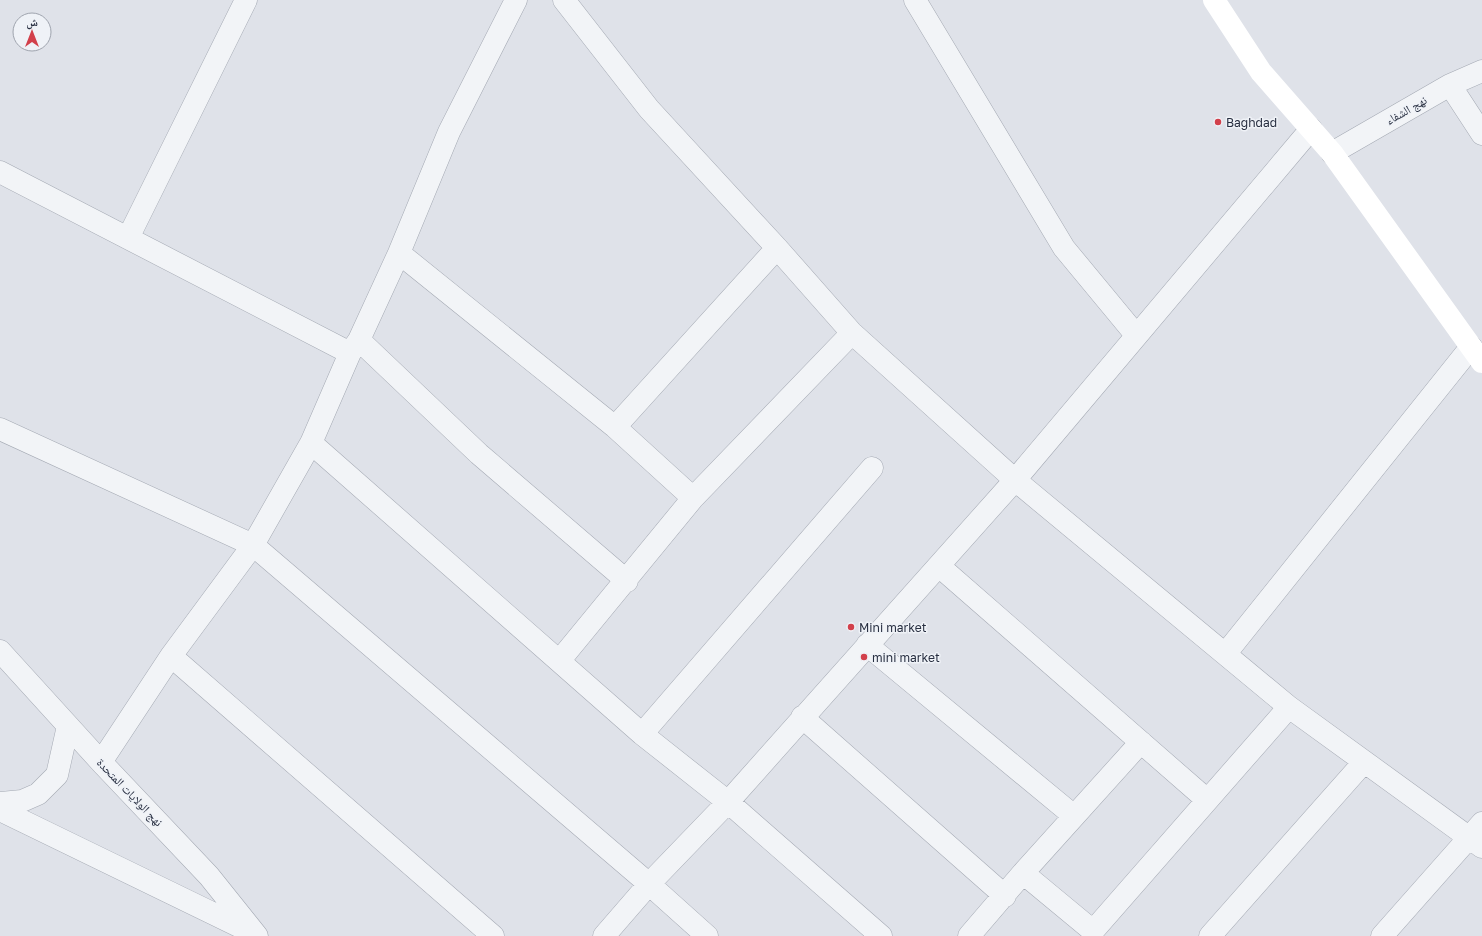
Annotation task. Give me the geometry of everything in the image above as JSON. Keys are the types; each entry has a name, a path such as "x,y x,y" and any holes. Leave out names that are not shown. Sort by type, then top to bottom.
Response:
{"street":[{"path":"128,238 246,0"},
{"path":"101,762 171,656 253,546 311,443 354,346 399,253 449,132 516,0"},
{"path":"564,0 649,110 777,248 852,333 1015,480 1226,653 1289,707 1364,762 1477,836 1382,936"},
{"path":"915,0 1064,248 1136,335"},
{"path":"1214,0 1261,72 1332,153 1476,354 1226,653"},
{"name":"نهج الشفاء","path":"1332,153 1450,85 1482,71"},
{"path":"1450,85 1482,134"},
{"path":"604,936 649,884 728,802 802,717 1015,480 1311,129"},
{"path":"0,172 128,238 354,346 627,580"},
{"path":"615,427 777,248"},
{"path":"399,253 615,427 693,498"},
{"path":"560,660 693,498 852,333"},
{"path":"0,430 253,546 649,884 706,936"},
{"path":"311,443 560,660 642,734 728,802 881,936"},
{"path":"642,734 872,468"},
{"path":"939,566 1206,800"},
{"path":"867,645 1074,816"},
{"name":"نهج الولايات المتحدة","path":"0,652 209,876 256,935"},
{"path":"171,656 493,936"},
{"path":"1022,873 1091,934 1206,800 1289,707"},
{"path":"802,717 1005,896"},
{"path":"0,803 22,801 38,794 57,775 68,726"},
{"path":"969,936 1005,896 1022,873 1141,742"},
{"path":"1210,936 1364,762"},
{"path":"0,810 256,935"}],"place":[{"name":"Baghdad","path":"1218,122"},
{"name":"Mini market","path":"851,627"},
{"name":"mini market","path":"864,657"}]}
